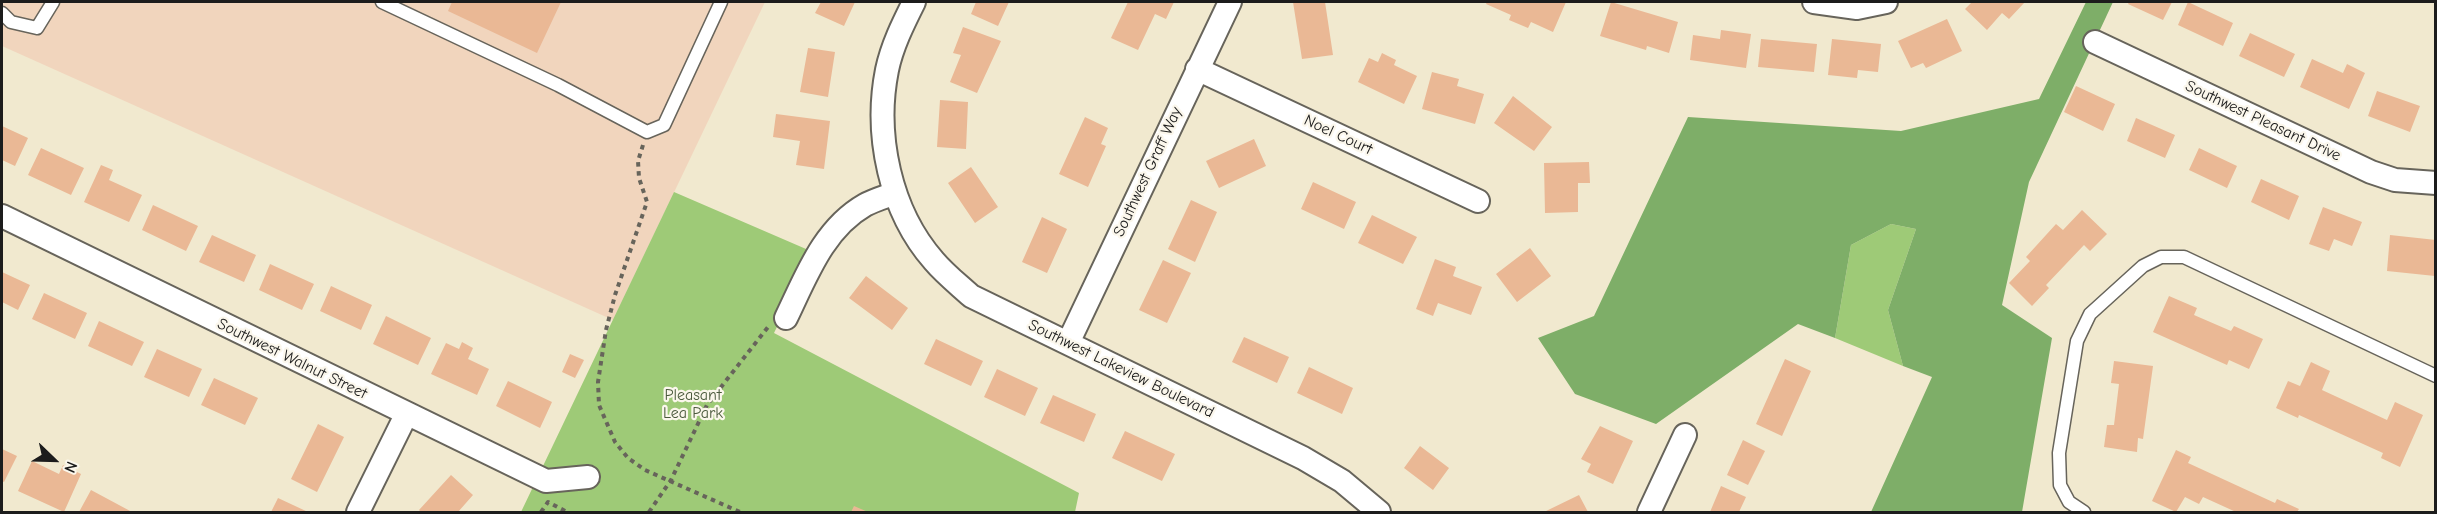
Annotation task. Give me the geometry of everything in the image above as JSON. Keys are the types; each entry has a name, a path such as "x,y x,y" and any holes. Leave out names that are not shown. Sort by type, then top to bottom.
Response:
{"street":[{"name":"Southwest Lakeview Boulevard","path":"914,2 899,34 887,70 883,105 884,145 895,193 910,226 933,261 971,296 1303,458 1342,481 1379,513"},
{"name":"Southwest Graff Way","path":"1068,343 1230,2"},
{"path":"1814,2 1857,8 1886,2"},
{"name":"Southwest Pleasant Drive","path":"2095,42 2371,172 2395,180 2436,183"},
{"name":"Noel Court","path":"1197,69 1478,201"},
{"path":"786,318 814,261 828,240 864,206 895,193"},
{"name":"Southwest Walnut Street","path":"2,216 406,415 546,481 588,477"},
{"path":"358,513 406,415"},
{"path":"1649,513 1685,435"}],"lane":[{"path":"2,13 11,22 37,28 53,2"},
{"path":"382,2 558,85 647,132 664,125 721,2"},
{"path":"2084,513 2069,502 2060,485 2059,453 2077,340 2090,314 2143,266 2161,256 2184,256 2436,376"}],"path":[{"path":"647,132 638,161 639,178 647,202 609,319 598,382 599,405 615,442 628,458 645,470 740,513"},
{"path":"649,513 671,480 707,405 775,318 786,318"},
{"path":"541,513 548,502 567,513"}],"shaded area":[{"path":"2,2 765,2 613,320 2,46"}],"green space":[{"path":"2086,2 2113,2 2029,182 2002,305 2052,338 2022,512 1871,512 1932,377 1903,366 1888,310 1916,229 1891,224 1851,245 1835,338 1798,324 1656,424 1575,394 1538,338 1594,316 1688,117 1901,131 2039,99"},
{"name":"Pleasant Lea Park","path":"674,192 813,252 774,333 1079,493 1075,512 521,512"},
{"path":"1891,224 1916,229 1888,310 1903,366 1835,338 1851,245"}],"building":[{"path":"452,2 561,2 537,53 448,11"},
{"path":"821,2 855,2 844,26 815,13"},
{"path":"976,2 1009,2 998,26 971,14"},
{"path":"1128,2 1174,2 1166,19 1155,14 1138,50 1111,38"},
{"path":"1293,2 1325,2 1333,55 1302,59"},
{"path":"1487,2 1566,2 1553,32 1531,22 1528,28 1509,20 1511,15 1486,4"},
{"path":"1611,2 1678,22 1669,53 1647,46 1646,50 1600,36"},
{"path":"1972,2 2025,2 2009,19 2002,13 1987,30 1965,9"},
{"path":"2129,2 2172,2 2163,20 2128,4"},
{"path":"2188,2 2233,23 2223,46 2178,25"},
{"path":"1947,19 1962,51 1926,68 1923,63 1911,68 1898,41"},
{"path":"963,27 1001,41 977,93 950,82 961,55 953,53"},
{"path":"1721,30 1751,34 1746,68 1690,60 1693,35 1720,39"},
{"path":"2250,33 2295,54 2284,77 2239,56"},
{"path":"1761,39 1817,44 1814,72 1758,67"},
{"path":"1832,39 1881,44 1878,72 1858,70 1857,78 1828,75"},
{"path":"808,48 835,52 828,97 800,92"},
{"path":"1382,53 1396,60 1394,65 1417,76 1404,104 1358,82 1369,58 1378,62"},
{"path":"2312,59 2343,73 2347,64 2365,73 2349,109 2300,87"},
{"path":"1432,72 1459,79 1457,86 1484,94 1475,124 1422,109"},
{"path":"2076,86 2115,104 2103,131 2064,112"},
{"path":"2377,91 2420,106 2410,132 2368,116"},
{"path":"1513,96 1552,127 1534,151 1494,123"},
{"path":"940,100 968,102 966,149 937,147"},
{"path":"776,114 830,121 824,169 796,165 800,141 773,137"},
{"path":"1085,117 1108,128 1101,144 1106,146 1088,187 1059,174"},
{"path":"2136,118 2175,135 2165,158 2127,141"},
{"path":"2,126 28,138 15,166 2,160"},
{"path":"1254,139 1266,166 1219,188 1206,161"},
{"path":"41,148 84,168 71,195 28,175"},
{"path":"2199,148 2237,166 2227,188 2189,170"},
{"path":"1589,162 1590,183 1578,183 1578,212 1545,213 1544,163"},
{"path":"101,165 113,170 109,180 142,195 129,222 84,202"},
{"path":"971,167 998,207 975,223 948,183"},
{"path":"2261,179 2299,196 2289,220 2251,202"},
{"path":"1313,182 1356,202 1344,229 1301,209"},
{"path":"1191,200 1217,212 1195,262 1168,249"},
{"path":"153,205 198,226 186,251 142,230"},
{"path":"2323,207 2362,222 2352,246 2334,239 2329,251 2309,244"},
{"path":"2082,210 2107,234 2090,251 2084,245 2046,285 2049,288 2032,306 2009,283 2030,261 2026,257 2056,224 2063,230"},
{"path":"1372,215 1417,237 1403,264 1358,243"},
{"path":"1042,217 1067,229 1047,273 1022,262"},
{"path":"212,235 256,255 244,282 199,262"},
{"path":"2390,235 2436,240 2435,276 2387,271"},
{"path":"1530,248 1551,276 1517,302 1496,274"},
{"path":"1435,259 1456,267 1453,276 1482,287 1471,315 1438,303 1433,316 1416,309"},
{"path":"1163,260 1191,273 1167,323 1139,310"},
{"path":"270,264 314,284 302,310 259,290"},
{"path":"2,272 30,285 18,310 2,302"},
{"path":"866,276 908,308 892,330 849,298"},
{"path":"331,286 372,305 361,330 320,311"},
{"path":"44,293 87,313 75,339 32,319"},
{"path":"2169,296 2197,308 2194,315 2231,331 2234,326 2263,339 2249,369 2229,360 2227,365 2153,332"},
{"path":"386,316 431,338 418,365 373,344"},
{"path":"99,321 144,342 132,366 88,346"},
{"path":"1244,337 1289,357 1277,383 1232,362"},
{"path":"936,339 983,361 971,386 924,364"},
{"path":"462,342 473,348 468,359 489,369 477,395 431,374 446,343 459,349"},
{"path":"157,349 202,369 189,397 144,377"},
{"path":"570,354 584,360 575,378 562,372"},
{"path":"1785,359 1811,371 1782,436 1756,424"},
{"path":"2114,361 2153,366 2143,439 2138,438 2137,452 2104,447 2107,425 2114,425 2119,384 2111,383"},
{"path":"2311,362 2330,371 2322,390 2387,420 2395,402 2423,415 2400,467 2381,458 2383,453 2299,415 2298,418 2276,408 2288,381 2300,386"},
{"path":"1309,367 1353,388 1342,414 1297,393"},
{"path":"997,369 1038,388 1025,416 984,397"},
{"path":"214,378 258,398 245,425 201,405"},
{"path":"508,381 552,402 540,428 496,406"},
{"path":"1053,395 1096,414 1084,442 1040,423"},
{"path":"318,424 344,437 317,492 291,479"},
{"path":"1600,426 1633,441 1613,484 1587,472 1591,464 1581,459"},
{"path":"1125,431 1175,454 1162,481 1112,458"},
{"path":"1743,440 1765,451 1748,485 1727,475"},
{"path":"1420,446 1449,468 1433,490 1404,468"},
{"path":"2,449 17,456 4,482 2,481"},
{"path":"2176,450 2191,457 2188,463 2275,503 2277,499 2299,509 2297,512 2236,512 2203,497 2199,504 2185,497 2176,512 2152,501"},
{"path":"32,461 59,474 63,465 81,474 64,512 18,491"},
{"path":"451,475 473,495 458,512 421,512 419,510"},
{"path":"1721,486 1746,497 1739,512 1710,512"},
{"path":"91,490 132,512 79,512"},
{"path":"1579,495 1588,512 1544,512"},
{"path":"278,498 308,512 271,512"},
{"path":"854,506 868,512 851,512"}]}
